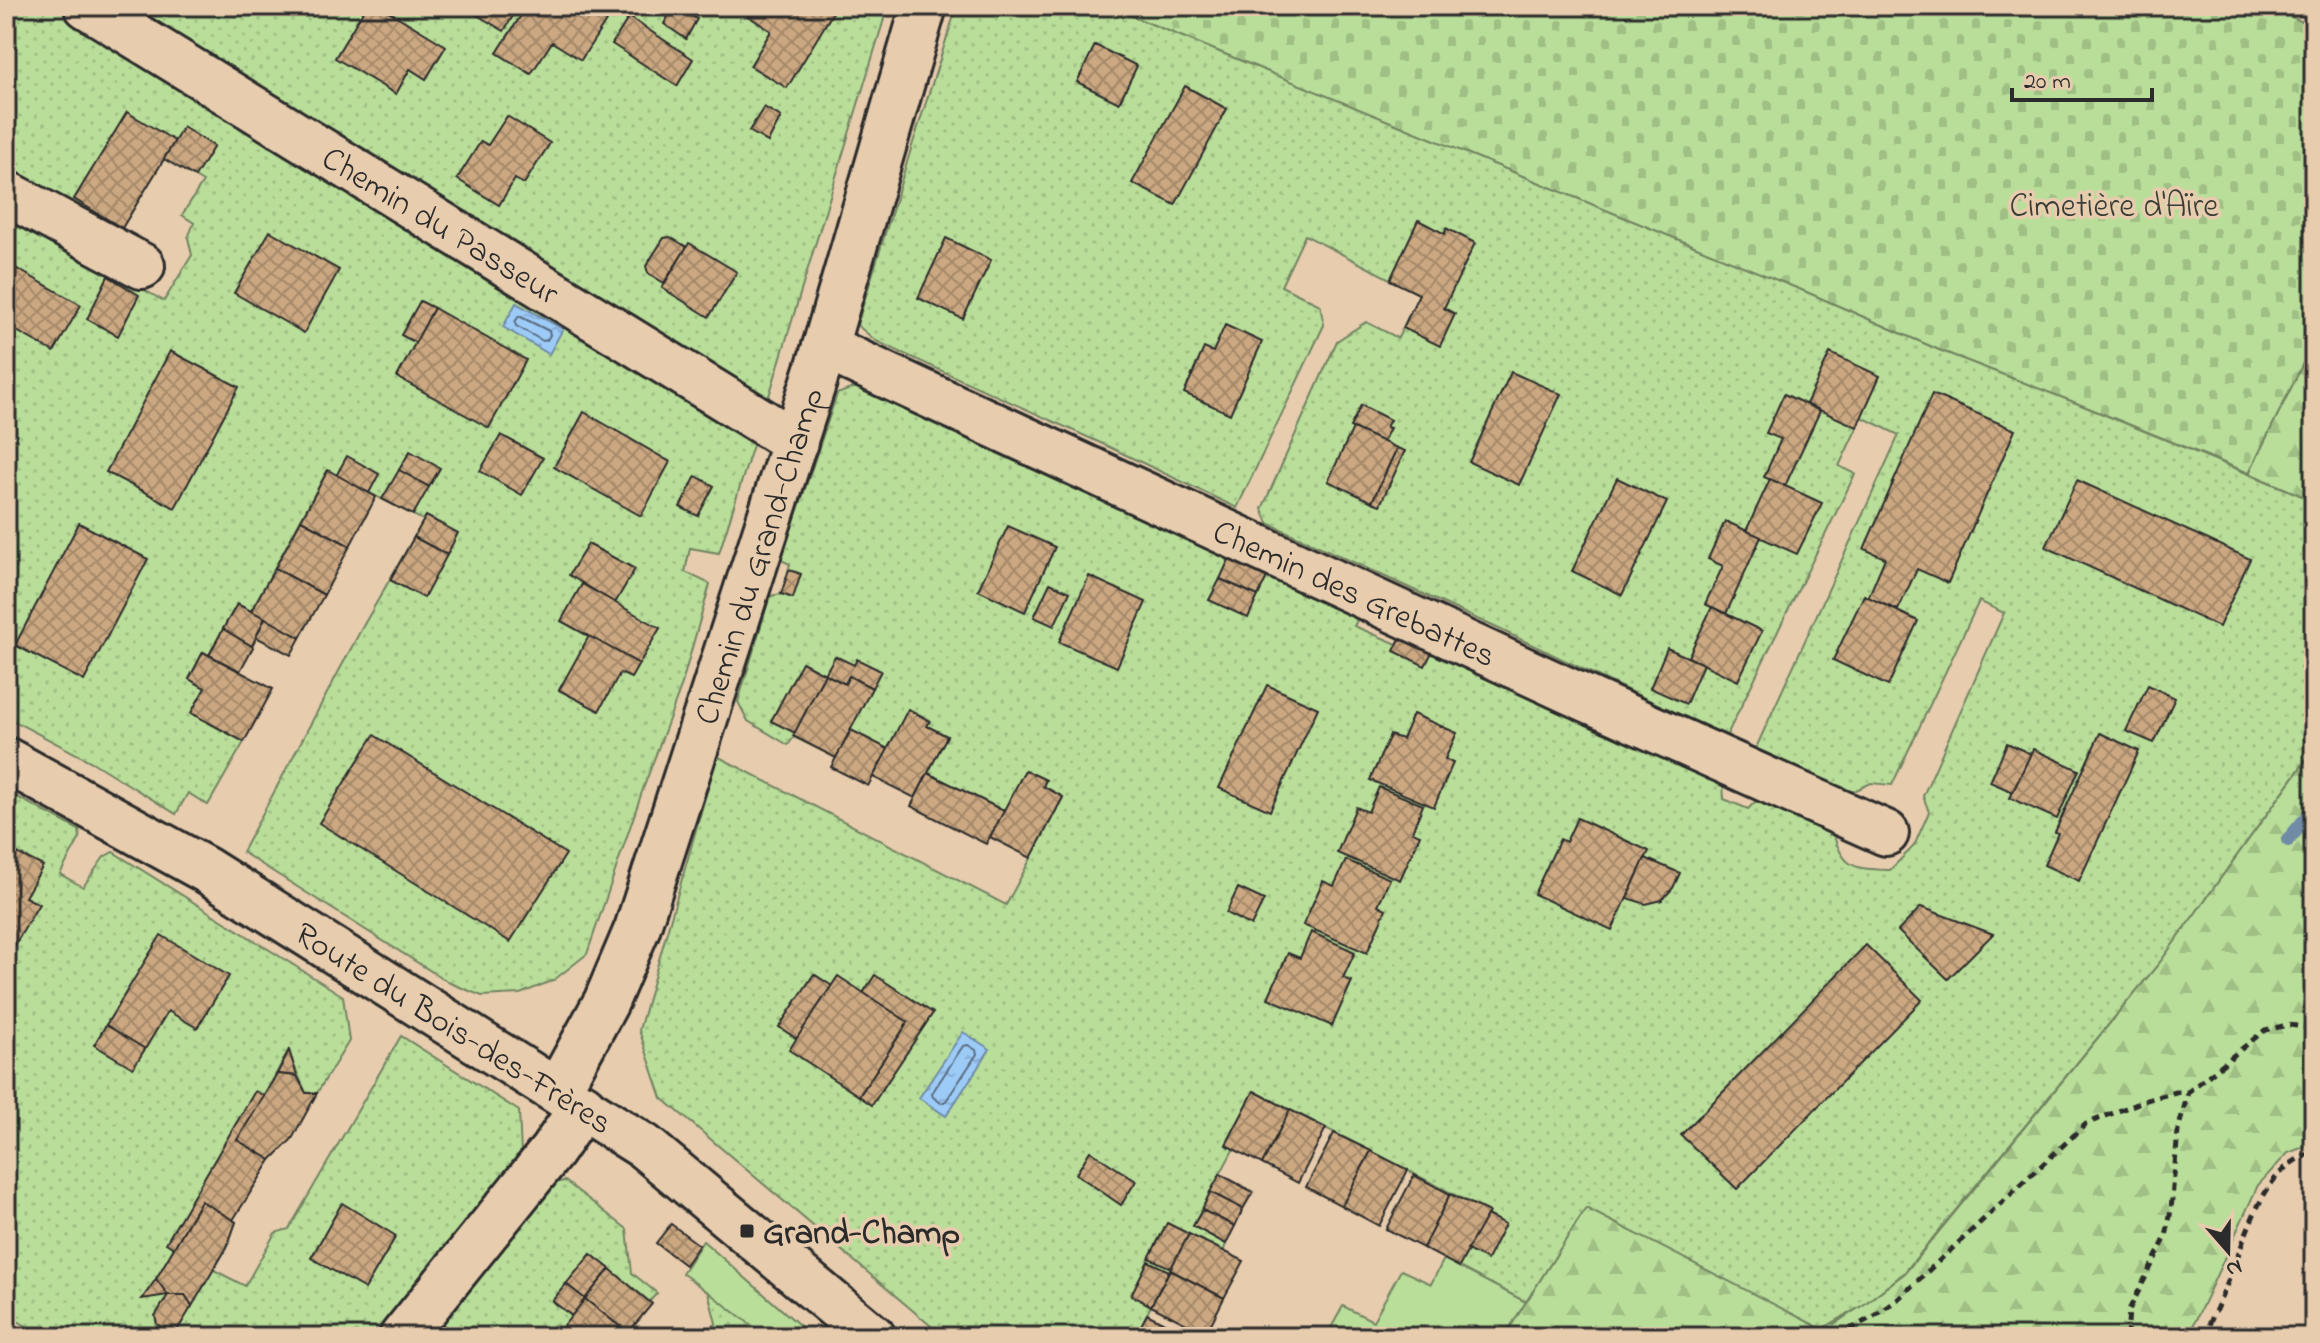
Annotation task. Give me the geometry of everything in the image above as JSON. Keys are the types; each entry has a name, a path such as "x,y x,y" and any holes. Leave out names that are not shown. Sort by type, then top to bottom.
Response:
{"street":[{"name":"Chemin du Passeur","path":"87,6 795,442"},
{"name":"Chemin du Grand-Champ","path":"402,1337 552,1151 606,1002 637,929 825,347 924,6"},
{"path":"6,193 142,266"},
{"name":"Chemin des Grebattes","path":"825,347 1567,690 1886,833"},
{"name":"Route du Bois-des-Frères","path":"6,760 206,870 645,1147 873,1337"}],"path":[{"path":"2127,1337 2129,1310 2166,1237 2178,1131 2188,1092 2265,1030 2288,1025 2314,1028"},
{"path":"1837,1337 1874,1316 1906,1292 2086,1124 2143,1101 2188,1092"},
{"path":"2203,1337 2257,1205 2272,1183 2296,1159 2314,1153"}],"green space":[{"path":"6,6 70,6 754,442 719,553 690,548 685,572 710,584 681,687 587,954 554,980 520,994 482,996 450,983 242,852 426,516 423,520 327,471 251,611 237,604 209,655 203,652 189,679 205,688 191,713 244,742 208,805 188,793 176,814 92,762 6,717 6,213 164,301 192,255 188,238 194,223 182,215 203,182 164,159 122,228 74,200 66,213 6,179"},
{"path":"117,6 888,6 769,396 761,397"},
{"path":"957,6 1107,6 1811,294 1939,350 2314,501 2313,750 2160,962 1904,1273 1863,1305 1822,1329 1586,1208 1526,1302 1459,1267 1488,1212 1254,1091 1226,1144 1234,1148 1193,1226 1226,1244 1223,1252 1188,1235 1135,1337 944,1337 662,1098 639,1030 717,756 1006,905 1063,798 1043,786 1046,780 1025,770 1004,811 928,773 947,736 927,726 930,720 909,709 888,749 836,758 794,737 788,745 748,721 738,702 770,596 782,594 790,564 781,560 837,394 864,384 1360,615 1354,626 1397,644 1402,635 1723,782 1724,799 1748,809 1758,799 1832,831 1846,860 1867,869 1890,870 1914,846 1929,812 1923,796 2004,613 1979,601 1892,785 1871,783 1852,792 1755,750 1899,435 1862,417 1839,466 1855,474 1726,737 1268,523 1262,509 1337,341 1366,322 1398,338 1419,294 1305,235 1281,286 1320,305 1324,325 1237,508 876,341 857,325"},
{"name":"Cimetière d'Aïre","path":"1107,6 2267,6 2314,27 2314,341 2249,473 1939,350 1811,294"},
{"path":"2314,341 2314,501 2249,473"},
{"path":"2314,749 2314,1143 2288,1153 2258,1185 2188,1337 1504,1337 1586,1208 1694,1262 1834,1324 1863,1305 1905,1273 2160,962"},
{"path":"6,791 79,830 80,838 60,874 83,887 104,857 113,852 343,996 349,1041 317,1093 306,1093 288,1051 264,1096 256,1092 195,1196 236,1222 214,1270 245,1286 275,1233 289,1229 401,1036 519,1111 521,1154 373,1337 45,1337 6,1314"},
{"path":"565,1181 627,1229 632,1273 657,1293 649,1302 591,1254 553,1301 572,1316 571,1337 428,1337 551,1183"},
{"path":"703,1241 813,1337 767,1337 682,1273"},
{"path":"1444,1259 1526,1302 1504,1337 1326,1337 1343,1306 1373,1321 1401,1270 1431,1284"},
{"path":"708,1292 767,1337 705,1337 716,1323"}],"water":[{"path":"516,303 563,329 549,354 503,327"},
{"path":"963,1032 990,1049 946,1116 919,1098"}],"building":[{"path":"366,6 380,6 446,46 426,79 410,69 396,94 335,58"},
{"path":"462,6 519,6 504,31"},
{"path":"527,6 607,6 613,10 581,60 552,42 531,74 497,53"},
{"path":"673,6 697,19 686,39 664,24"},
{"path":"754,6 829,6 835,9 787,88 750,66 771,31 748,16"},
{"path":"629,17 693,59 677,86 612,44"},
{"path":"1095,45 1137,66 1119,103 1077,82"},
{"path":"6,76 14,80 6,95"},
{"path":"1185,86 1227,109 1175,205 1132,183"},
{"path":"764,107 781,117 768,142 749,131"},
{"path":"127,112 175,141 122,228 74,199"},
{"path":"507,116 550,143 524,184 515,179 499,205 457,179 481,141 488,145"},
{"path":"183,127 214,146 195,177 164,159"},
{"path":"1418,220 1445,234 1446,228 1475,243 1444,308 1455,314 1440,346 1403,328 1419,294 1390,280"},
{"path":"270,231 339,270 304,333 234,293"},
{"path":"670,237 687,247 664,283 648,273 646,266 664,238"},
{"path":"946,238 991,260 963,319 918,298"},
{"path":"689,243 737,272 709,317 662,288"},
{"path":"12,266 81,305 54,352 6,325 6,276"},
{"path":"108,276 139,295 118,336 87,319"},
{"path":"420,301 434,308 416,343 401,335"},
{"path":"434,308 526,360 489,428 397,377"},
{"path":"1225,325 1262,342 1230,414 1184,393 1204,348 1213,352"},
{"path":"170,351 239,387 175,508 106,472"},
{"path":"1830,353 1880,376 1857,427 1806,404"},
{"path":"1511,372 1561,394 1519,485 1469,462"},
{"path":"1784,394 1820,411 1785,486 1764,477 1781,439 1766,433"},
{"path":"1932,394 2015,430 1948,583 1917,569 1898,610 1868,598 1885,558 1864,549"},
{"path":"1361,405 1390,420 1386,427 1390,428 1383,442 1350,427"},
{"path":"584,412 670,462 641,516 554,467"},
{"path":"1353,428 1397,448 1372,502 1328,481"},
{"path":"501,435 543,458 522,495 480,471"},
{"path":"1397,448 1405,451 1380,505 1372,502"},
{"path":"410,451 440,468 429,487 399,470"},
{"path":"347,456 379,474 369,493 336,476"},
{"path":"328,470 376,497 350,546 301,520"},
{"path":"399,470 429,487 413,515 382,499"},
{"path":"696,476 714,486 698,516 680,507"},
{"path":"1617,478 1667,502 1622,595 1572,571"},
{"path":"1770,479 1822,503 1797,554 1746,531"},
{"path":"2077,480 2250,559 2219,627 2046,547"},
{"path":"426,516 458,533 447,555 414,537"},
{"path":"301,520 350,546 324,595 275,568"},
{"path":"1725,521 1761,537 1726,614 1705,604 1723,566 1708,559"},
{"path":"79,523 148,559 84,681 15,645"},
{"path":"1008,526 1055,547 1025,612 978,590"},
{"path":"414,537 447,555 424,598 390,580"},
{"path":"588,544 635,569 615,603 569,575"},
{"path":"1229,559 1267,577 1258,596 1220,579"},
{"path":"275,568 324,595 300,638 251,611"},
{"path":"789,570 801,574 793,598 781,594"},
{"path":"1089,576 1146,602 1117,667 1059,642"},
{"path":"1220,579 1258,596 1248,618 1209,600"},
{"path":"1050,583 1070,592 1054,626 1034,617"},
{"path":"582,584 660,628 639,664 561,621"},
{"path":"1864,595 1918,621 1888,686 1833,660"},
{"path":"237,604 265,618 252,646 223,629"},
{"path":"1712,607 1762,631 1738,681 1688,657"},
{"path":"265,618 300,638 291,655 256,637"},
{"path":"223,629 253,647 240,671 209,655"},
{"path":"1402,635 1433,650 1425,666 1394,651"},
{"path":"589,636 639,664 631,678 620,673 599,711 559,690"},
{"path":"1667,648 1703,664 1686,704 1650,688"},
{"path":"203,652 273,689 244,742 191,713 205,688 189,679"},
{"path":"835,656 854,665 857,659 881,671 872,688 849,676 845,684 825,674"},
{"path":"802,662 825,674 795,733 771,721"},
{"path":"825,674 845,684 849,676 872,688 836,758 793,736"},
{"path":"1267,685 1318,708 1270,811 1219,788"},
{"path":"2148,685 2175,698 2154,743 2126,731"},
{"path":"908,709 930,721 927,726 947,736 915,798 873,777"},
{"path":"1413,714 1457,733 1445,759 1453,763 1434,807 1370,780 1390,735 1402,739"},
{"path":"851,730 888,749 868,786 831,767"},
{"path":"2100,733 2139,751 2079,881 2044,865 2058,833 2055,832"},
{"path":"374,735 566,854 510,942 319,823"},
{"path":"2007,743 2031,754 2013,792 1990,782"},
{"path":"2033,749 2079,770 2057,819 2010,798"},
{"path":"1025,770 1046,780 1043,786 1063,797 1031,858 990,837"},
{"path":"928,773 1004,811 986,844 911,806"},
{"path":"1379,787 1423,805 1412,832 1420,835 1400,880 1337,853 1356,807 1368,812"},
{"path":"1577,818 1649,851 1612,930 1534,894 1560,839 1566,842"},
{"path":"6,847 17,853 6,873"},
{"path":"17,853 43,866 25,897 39,904 6,960 6,873"},
{"path":"1645,858 1680,873 1673,888 1662,900 1646,904 1627,898"},
{"path":"1346,860 1390,879 1378,905 1386,909 1367,953 1303,925 1323,881 1334,886"},
{"path":"1238,888 1264,900 1251,926 1226,913"},
{"path":"1921,907 1993,934 1948,979 1898,931"},
{"path":"1311,932 1355,952 1343,978 1352,981 1332,1026 1268,998 1288,953 1300,958"},
{"path":"161,935 229,976 197,1028 168,1011 145,1049 106,1025"},
{"path":"1866,945 1922,1000 1737,1189 1681,1135"},
{"path":"814,974 832,986 797,1039 779,1027"},
{"path":"875,975 933,1013 872,1105 859,1096 908,1022 863,993"},
{"path":"838,976 908,1022 859,1096 789,1050"},
{"path":"106,1025 145,1049 133,1068 94,1045"},
{"path":"289,1050 297,1076 277,1074"},
{"path":"277,1074 297,1076 306,1093 317,1093 292,1139 271,1160 237,1140"},
{"path":"255,1091 264,1096 237,1140 271,1160 233,1220 201,1201 174,1248 166,1243"},
{"path":"1254,1091 1290,1110 1262,1164 1226,1145"},
{"path":"1290,1110 1326,1128 1298,1183 1262,1164"},
{"path":"1334,1133 1371,1151 1342,1206 1306,1187"},
{"path":"1090,1151 1136,1181 1121,1205 1076,1174"},
{"path":"1371,1151 1408,1170 1379,1226 1342,1206"},
{"path":"1220,1174 1253,1192 1243,1209 1210,1192"},
{"path":"1414,1175 1450,1194 1423,1248 1386,1229"},
{"path":"1210,1192 1243,1209 1235,1226 1202,1210"},
{"path":"1450,1194 1489,1212 1459,1267 1423,1248"},
{"path":"201,1201 236,1222 227,1247 192,1306 185,1295 168,1295 156,1279"},
{"path":"342,1203 396,1236 365,1289 311,1258"},
{"path":"1202,1210 1235,1226 1226,1244 1193,1226"},
{"path":"1487,1215 1505,1224 1487,1260 1467,1250"},
{"path":"1167,1223 1189,1234 1171,1268 1149,1258"},
{"path":"671,1224 699,1245 685,1265 656,1243"},
{"path":"1189,1234 1244,1261 1224,1298 1170,1270"},
{"path":"591,1254 610,1269 585,1299 566,1284"},
{"path":"1148,1261 1169,1271 1151,1306 1131,1295"},
{"path":"610,1269 652,1304 628,1333 585,1299"},
{"path":"1170,1270 1224,1298 1206,1334 1151,1306"},
{"path":"156,1279 168,1295 142,1299"},
{"path":"566,1284 585,1299 572,1316 552,1301"},
{"path":"168,1295 185,1295 192,1306 177,1331 171,1333 157,1324 155,1316"},
{"path":"585,1299 628,1333 625,1337 571,1337 561,1329"},
{"path":"1147,1314 1191,1337 1135,1337"}],"waterway":[{"path":"2288,840 2314,809"}],"place":[{"name":"Grand-Champ","path":"747,1231"}]}
